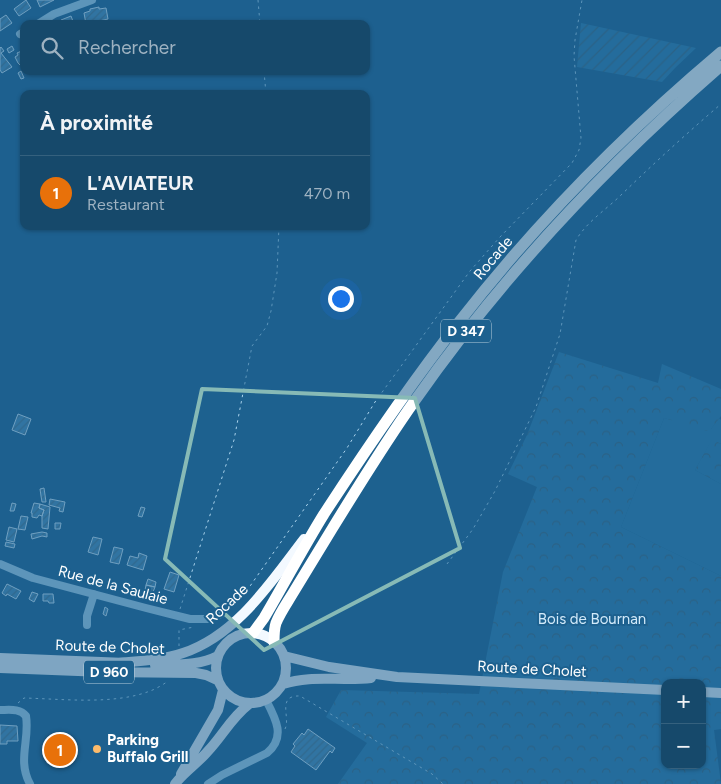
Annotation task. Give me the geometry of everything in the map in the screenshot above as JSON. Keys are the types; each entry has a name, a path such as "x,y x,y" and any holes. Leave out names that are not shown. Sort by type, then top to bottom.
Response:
{"highway":[{"name":"Rocade","path":"253,633 264,618 324,515 408,390 453,329 551,213 610,152 673,93 721,52"},
{"name":"D 347","path":"274,642 274,630 279,617 308,567 385,442 433,374 522,263 579,200 646,134 721,66"}],"main road":[{"name":"Rocade","path":"119,663 181,654 203,645 224,630 250,607 324,515"},
{"path":"244,634 260,634 274,642 280,648 286,665 286,675 283,684 273,696 258,703 239,702 230,697 217,680 215,672 218,656 222,648 235,636 244,634"},
{"name":"Route de Cholet","path":"0,658 152,665 190,664 203,662 218,656"},
{"name":"Route de Cholet","path":"284,656 329,667 397,677"},
{"name":"Route de Cholet","path":"0,668 196,673 206,674 217,680"},
{"name":"Route de Cholet","path":"283,684 309,679 397,677 661,690"},
{"path":"176,782 218,710 223,690"},
{"path":"706,692 721,693"},
{"path":"176,782 207,753 235,716 249,704"}],"street":[{"path":"44,20 54,14 92,0"},
{"name":"Rue de la Saulaie","path":"0,564 33,578 190,619 208,619 221,614"},
{"path":"86,625 94,594"},
{"path":"208,784 222,774 267,753 273,748 277,740 277,724 266,700"},
{"path":"0,710 22,712 26,716 24,764 26,776 30,784"}],"path":[{"path":"258,0 260,20"},
{"path":"221,614 241,599 347,448 375,402 470,270 576,157 580,144 580,131 574,56 582,0"},
{"path":"264,75 266,90"},
{"path":"447,564 473,529 495,491 536,407 560,334 576,240 581,231 721,104"},
{"path":"178,616 234,440 252,346 267,326 272,312 277,274 279,230"},
{"path":"178,644 179,630 198,627 208,619"},
{"path":"13,710 19,701 24,698 108,700 150,691 167,682"},
{"path":"278,733 285,730 287,725 286,704 295,696 300,696 432,774 444,784"}],"highlighted area":[{"path":"202,389 415,398 460,548 264,650 165,559"}],"green space":[{"path":"581,23 696,48 662,82 577,67"},
{"name":"Bois de Bournan","path":"559,352 658,383 662,364 721,389 721,416 711,429 706,431 664,418 621,527 721,576 721,729 714,730 721,784 338,784 367,743 326,717 341,690 479,694 503,572 537,487 508,474 527,435"},
{"path":"664,418 711,429 719,418 721,420 721,444 712,440 695,470 721,484 721,576 621,527"},
{"path":"712,439 721,444 721,484 695,470"}],"building":[{"path":"26,0 31,8 19,16 14,9"},
{"path":"37,0 54,0 40,7"},
{"path":"106,8 108,19 85,20 84,13 90,11 90,9"},
{"path":"6,15 12,23 0,31 0,19"},
{"path":"71,16 72,20 61,20"},
{"path":"12,46 14,50 9,53 7,49"},
{"path":"1,47 4,51 1,53 12,67 2,73 0,70"},
{"path":"20,52 20,65 15,57 18,55 17,53"},
{"path":"20,72 20,75 23,75 24,78 21,79 18,73"},
{"path":"18,414 31,419 25,435 12,430"},
{"path":"44,488 46,502 42,502 40,489"},
{"path":"50,499 65,502 63,512 59,511 60,508 49,505"},
{"path":"12,503 16,504 14,511 10,511"},
{"path":"34,503 40,504 39,508 44,510 42,516 39,515 37,518 32,517 31,513"},
{"path":"40,504 50,507 48,529 42,528 44,510 39,508"},
{"path":"141,507 145,508 142,517 138,516"},
{"path":"21,516 28,517 25,530 18,529"},
{"path":"55,523 61,523 60,529 55,529"},
{"path":"9,527 17,529 14,542 6,540"},
{"path":"47,533 47,537 42,536 32,539 31,534"},
{"path":"93,537 102,539 98,555 88,552"},
{"path":"6,542 15,544 14,548 5,546"},
{"path":"114,547 123,549 119,564 110,562"},
{"path":"139,553 147,556 143,570 127,565 130,556 138,558"},
{"path":"170,572 179,575 174,592 164,589"},
{"path":"148,579 156,582 155,587 146,585"},
{"path":"7,584 21,591 16,599 2,593"},
{"path":"146,585 155,587 153,592 145,590"},
{"path":"32,592 38,594 34,602 29,599"},
{"path":"43,594 53,594 54,603 43,601"},
{"path":"105,607 108,609 106,616 103,614"},
{"path":"0,725 17,726 18,741 7,741 7,744 0,744"},
{"path":"308,729 335,748 332,753 330,751 316,770 291,752 295,746 293,744"},
{"path":"47,741 71,742 71,764 47,763 49,748 47,748"}],"place":[{"name":"Parking Buffalo Grill","path":"97,749"},
{"name":"L'AVIATEUR","path":"60,750"}]}
